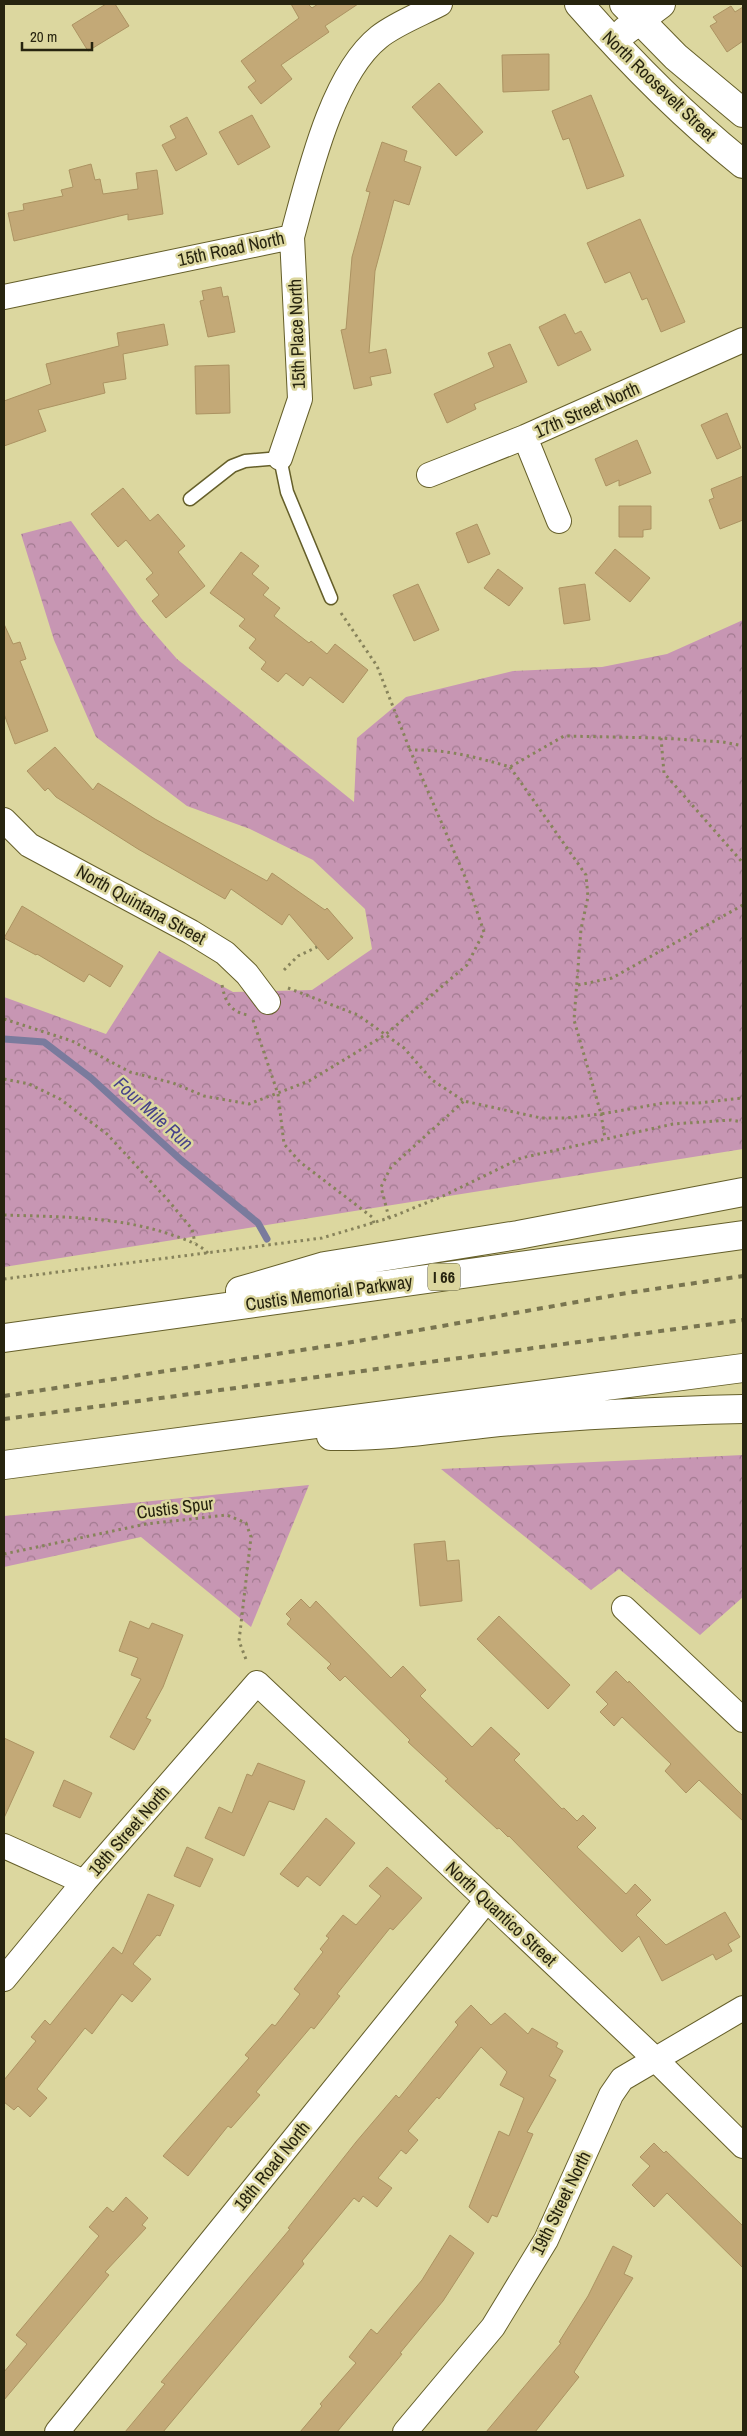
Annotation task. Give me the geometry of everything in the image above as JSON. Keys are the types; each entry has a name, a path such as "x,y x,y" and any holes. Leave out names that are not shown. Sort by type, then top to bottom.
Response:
{"main road":[{"name":"North Roosevelt Street","path":"579,4 673,104 743,164"},
{"path":"612,41 632,12 661,4"},
{"name":"North Roosevelt Street","path":"632,12 676,57 743,113"},
{"path":"144,1318 325,1266 518,1235 743,1192"},
{"name":"Custis Memorial Parkway","path":"4,1338 743,1235"},
{"path":"4,1464 743,1368"},
{"path":"237,1434 375,1436 490,1423 591,1415 743,1409"}],"street":[{"name":"15th Road North","path":"4,297 292,237 313,160 347,72 379,36 440,4"},
{"name":"15th Place North","path":"280,458 300,399 292,237"},
{"name":"17th Street North","path":"429,475 525,437 743,340"},
{"path":"525,437 559,521"},
{"name":"North Quintana Street","path":"4,820 29,845 191,932 225,953 248,974 261,1004"},
{"path":"624,1608 743,1720"},
{"name":"18th Street North","path":"4,1980 84,1882 256,1684"},
{"name":"North Quantico Street","path":"256,1684 654,2058 743,2146"},
{"path":"4,1846 84,1882"},
{"name":"18th Road North","path":"57,2432 487,1900"},
{"name":"19th Street North","path":"405,2432 493,2327 546,2240 616,2086 631,2072 743,2008"}],"lane":[{"path":"190,499 232,466 245,461 280,458 287,492 331,598"}],"path":[{"path":"4,1019 72,1041 130,1072 173,1083 204,1096 249,1104 309,1081 385,1035 467,965 484,932 466,879 410,750 377,666 331,598"},
{"path":"510,767 564,736 661,738 724,742 743,746"},
{"path":"661,738 664,772 743,863"},
{"path":"410,750 439,749 474,756 510,767 586,875 588,897 581,929 574,1020 602,1114 605,1138"},
{"path":"578,985 612,978 743,905"},
{"path":"284,970 298,956 317,947"},
{"path":"221,981 225,999 231,1008 244,1015 261,1004 276,987 283,986 358,1015 404,1048 432,1080 464,1101 541,1118 567,1118 664,1104 698,1103 743,1098"},
{"path":"261,1004 278,1094 284,1144 300,1162 372,1217 374,1223"},
{"path":"4,1079 29,1084 60,1099 107,1134 192,1229 195,1243"},
{"path":"389,1218 381,1187 391,1167 464,1101"},
{"path":"4,1279 322,1238 389,1218 443,1196 501,1166 521,1158 673,1124 731,1120 743,1122"},
{"path":"4,1215 96,1218 144,1226 195,1243 209,1254"},
{"name":"Custis Spur","path":"4,1554 146,1524 228,1515 246,1523 251,1537 239,1641 256,1684"}],"green space":[{"path":"71,521 141,618 177,659 354,802 357,738 406,697 513,671 602,667 667,654 743,620 743,1149 4,1267 4,997 106,1034 159,951 233,992 312,990 372,949 365,909 313,860 250,829 187,806 96,737 54,640 21,534"},
{"path":"743,1455 743,1597 700,1635 619,1569 591,1590 441,1469"},
{"path":"309,1485 251,1627 141,1537 4,1567 4,1516"}],"building":[{"path":"106,4 115,4 129,26 88,51 72,25"},
{"path":"291,4 308,4 312,8 318,4 358,4 325,26 329,32 281,65 292,79 261,104 248,87 256,81 241,61 299,18"},
{"path":"731,6 735,12 743,7 743,41 727,52 710,26 717,22 713,17"},
{"path":"549,54 549,90 503,92 502,55"},
{"path":"439,83 483,132 456,156 412,107"},
{"path":"591,95 624,176 587,189 569,138 563,140 552,111"},
{"path":"252,115 270,147 238,165 219,132"},
{"path":"187,117 207,154 176,171 162,145 176,138 170,126"},
{"path":"382,142 407,151 404,161 421,167 409,205 394,200 375,271 369,353 386,349 391,373 370,377 372,385 354,389 341,330 346,329 352,257 370,192 366,191"},
{"path":"91,164 95,180 100,179 103,194 138,189 136,173 157,170 163,214 128,220 128,214 14,241 8,213 24,210 23,204 63,196 61,190 73,187 69,170"},
{"path":"640,219 685,322 661,332 647,298 642,300 630,272 605,283 587,243"},
{"path":"221,287 223,297 228,296 235,332 208,337 200,301 204,300 202,291"},
{"path":"565,314 575,334 581,331 591,350 558,366 539,327"},
{"path":"164,324 168,345 123,354 126,379 103,383 105,393 38,410 46,431 4,446 4,401 51,384 46,364 119,346 117,333"},
{"path":"510,344 527,382 474,404 476,409 447,423 434,394 494,367 488,353"},
{"path":"229,365 230,413 196,414 195,366"},
{"path":"727,413 741,448 717,459 701,425"},
{"path":"637,440 651,473 619,486 619,480 606,486 595,459"},
{"path":"743,476 743,520 720,529 709,500 714,498 711,489"},
{"path":"123,488 150,521 158,514 185,546 178,552 205,586 166,618 152,601 159,595 146,579 153,573 126,540 118,547 91,514"},
{"path":"619,506 651,506 651,529 643,530 643,537 619,537"},
{"path":"477,524 490,554 468,563 456,533"},
{"path":"615,549 650,578 630,602 595,573"},
{"path":"241,552 259,566 252,574 269,588 263,595 280,608 274,616 309,643 311,641 327,654 335,644 368,670 343,703 310,677 303,686 286,673 278,682 261,669 266,662 249,648 256,639 239,626 245,619 210,593"},
{"path":"498,569 523,588 509,606 484,588"},
{"path":"418,584 439,630 414,641 393,595"},
{"path":"585,584 590,620 564,624 559,588"},
{"path":"4,624 13,644 20,642 26,659 20,661 48,731 15,744 4,714"},
{"path":"55,747 93,790 98,783 155,819 267,881 272,873 325,910 327,908 353,938 328,960 289,914 282,925 231,889 225,899 138,849 56,797 48,788 45,791 27,771"},
{"path":"22,906 123,966 110,987 89,974 84,982 37,954 4,938"},
{"path":"445,1541 447,1561 459,1560 462,1601 420,1606 414,1544"},
{"path":"301,1599 310,1608 316,1601 391,1678 403,1666 426,1690 420,1696 472,1747 491,1727 520,1754 514,1760 562,1809 564,1808 577,1821 583,1815 596,1828 577,1847 626,1894 635,1884 651,1900 636,1915 666,1945 725,1912 740,1937 728,1944 732,1951 716,1960 713,1954 662,1981 639,1936 622,1952 509,1836 499,1828 497,1829 445,1781 448,1779 408,1742 410,1740 345,1676 340,1681 327,1668 331,1664 287,1624 291,1619 286,1614"},
{"path":"499,1616 570,1685 548,1709 477,1639"},
{"path":"130,1621 149,1629 152,1623 183,1635 163,1687 146,1718 151,1720 134,1750 110,1737 141,1679 131,1675 138,1658 119,1651"},
{"path":"616,1671 628,1683 629,1681 743,1796 743,1821 699,1780 686,1793 665,1771 671,1764 622,1717 614,1726 600,1712 608,1704 596,1692"},
{"path":"4,1738 34,1752 4,1818"},
{"path":"258,1763 305,1781 294,1810 269,1801 244,1856 205,1838 219,1807 232,1813 247,1774 252,1776"},
{"path":"64,1780 92,1793 80,1818 53,1806"},
{"path":"326,1818 355,1843 320,1886 307,1876 298,1887 280,1874"},
{"path":"187,1847 213,1859 200,1887 174,1876"},
{"path":"387,1867 422,1898 393,1930 390,1928 337,1994 340,1996 314,2029 311,2027 256,2092 260,2095 231,2128 228,2126 188,2176 163,2156 249,2058 245,2055 272,2024 275,2026 300,1994 294,1989 323,1952 320,1949 329,1938 326,1936 343,1915 356,1925 381,1896 369,1886"},
{"path":"148,1894 174,1905 160,1936 157,1935 133,1964 151,1979 132,2002 122,1994 92,2034 85,2028 37,2089 47,2098 30,2117 18,2106 14,2110 4,2102 4,2080 36,2041 31,2037 45,2020 50,2025 113,1947 122,1954"},
{"path":"471,2005 491,2025 505,2013 528,2034 532,2028 558,2043 556,2047 563,2051 549,2076 556,2080 527,2132 533,2134 497,2217 492,2215 488,2223 469,2207 499,2131 509,2136 524,2098 500,2085 507,2072 481,2047 439,2099 437,2097 408,2131 418,2140 406,2154 401,2150 378,2178 392,2188 377,2207 363,2196 359,2202 354,2198 302,2261 304,2264 163,2432 125,2432 165,2384 161,2382 290,2229 288,2228 356,2142 396,2095 399,2098 458,2025 455,2022"},
{"path":"654,2143 664,2153 666,2151 743,2226 743,2268 667,2193 654,2207 632,2185 650,2166 640,2157"},
{"path":"126,2197 148,2218 142,2225 146,2228 105,2272 109,2275 4,2400 4,2372 27,2344 16,2335 99,2236 89,2227 107,2207 113,2212"},
{"path":"450,2235 474,2253 443,2301 337,2432 300,2432 322,2406 320,2404 356,2363 349,2357 371,2329 377,2334 422,2280"},
{"path":"613,2246 632,2256 624,2274 633,2278 574,2372 579,2377 535,2432 486,2432 561,2343 559,2342 588,2296"}],"waterway":[{"name":"Four Mile Run","path":"4,1039 44,1042 91,1078 181,1160 258,1223 267,1239"}],"railway":[{"path":"4,1396 341,1344 627,1293 743,1276"},
{"path":"4,1419 743,1320"}]}
